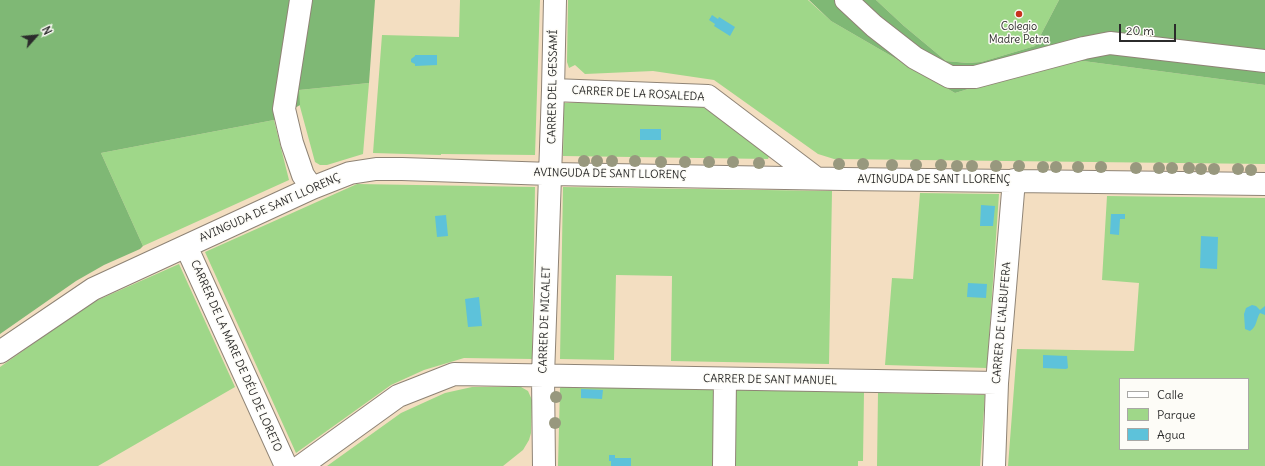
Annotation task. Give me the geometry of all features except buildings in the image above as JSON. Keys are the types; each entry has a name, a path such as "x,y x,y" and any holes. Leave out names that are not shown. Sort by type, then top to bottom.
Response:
{"street":[{"path":"301,0 284,109 292,143 303,175 312,188"},
{"name":"CARRER DEL GESSAMÍ","path":"551,174 555,0"},
{"path":"846,0 874,26 914,58 950,77 975,77 1084,48 1110,43 1265,61"},
{"name":"CARRER DE LA ROSALEDA","path":"553,90 708,96 816,178"},
{"name":"AVINGUDA DE SANT LLORENÇ","path":"0,352 93,289 312,188 350,173 376,169 551,174 1265,184"},
{"name":"CARRER DE MICALET","path":"539,462 551,174"},
{"name":"CARRER DE L'ALBUFERA","path":"994,466 996,384 1014,180"},
{"name":"CARRER DE LA MARE DE DÉU DE LORETO","path":"186,246 286,466"},
{"name":"CARRER DE SANT MANUEL","path":"301,466 398,396 454,374 996,384"},
{"path":"724,466 725,379"}],"green space":[{"path":"0,0 375,0 369,83 299,90 300,105 274,120 101,153 143,246 140,249 104,265 76,281 0,334"},
{"path":"460,0 540,0 535,155 373,153 382,35 459,37"},
{"path":"568,0 808,0 831,21 955,93 1068,59 1265,85 1265,164 834,159 818,154 714,80 653,71 585,74 575,65 569,68 567,62"},
{"path":"809,0 876,0 904,26 946,61 968,63 981,62 1035,46 1059,0 1265,0 1265,85 1068,59 955,93 831,21"},
{"path":"876,0 1059,0 1035,46 981,62 968,63 946,61 904,26"},
{"path":"369,83 363,154 327,165 320,165 315,162 299,103 299,90"},
{"path":"651,100 703,107 770,154 768,159 563,156 564,103"},
{"path":"274,120 289,180 143,246 101,153"},
{"path":"357,184 535,187 532,359 464,358 424,370 391,385 296,453 205,252"},
{"path":"563,187 832,191 829,364 671,361 672,276 616,275 614,360 560,359"},
{"path":"920,193 999,194 987,368 885,365 892,278 913,279"},
{"path":"1107,196 1265,198 1265,466 1008,466 1017,349 1134,351 1139,283 1102,280"},
{"path":"179,264 235,387 98,466 0,466 0,367 91,303"},
{"path":"562,386 715,389 713,466 558,466 560,388"},
{"path":"472,387 521,387 528,391 532,400 531,433 529,440 523,450 503,466 327,466 401,413 445,393"},
{"path":"736,390 864,392 863,461 858,461 858,466 735,466"},
{"path":"878,393 985,395 980,466 877,466"}],"water":[{"path":"712,15 718,19 719,17 735,27 730,36 714,26 715,24 709,20"},
{"path":"415,55 437,55 437,65 415,66 415,64 411,62 411,59"},
{"path":"640,129 661,129 661,140 640,140"},
{"path":"981,205 995,206 993,226 980,226"},
{"path":"1111,214 1125,214 1125,219 1120,219 1119,235 1110,234"},
{"path":"446,215 448,236 437,237 435,216"},
{"path":"1201,236 1218,237 1217,269 1200,268"},
{"path":"968,283 987,284 986,298 967,297"},
{"path":"479,297 482,326 468,327 465,299"},
{"path":"1252,305 1256,306 1260,310 1265,306 1265,315 1260,313 1255,325 1250,331 1245,329 1244,314 1246,308"},
{"path":"1043,355 1067,356 1068,368 1043,368"},
{"path":"581,389 603,390 602,399 581,398"},
{"path":"609,455 615,455 615,458 631,458 631,466 611,466"}],"place":[{"name":"Colegio Madre Petra","path":"1019,14"}]}
